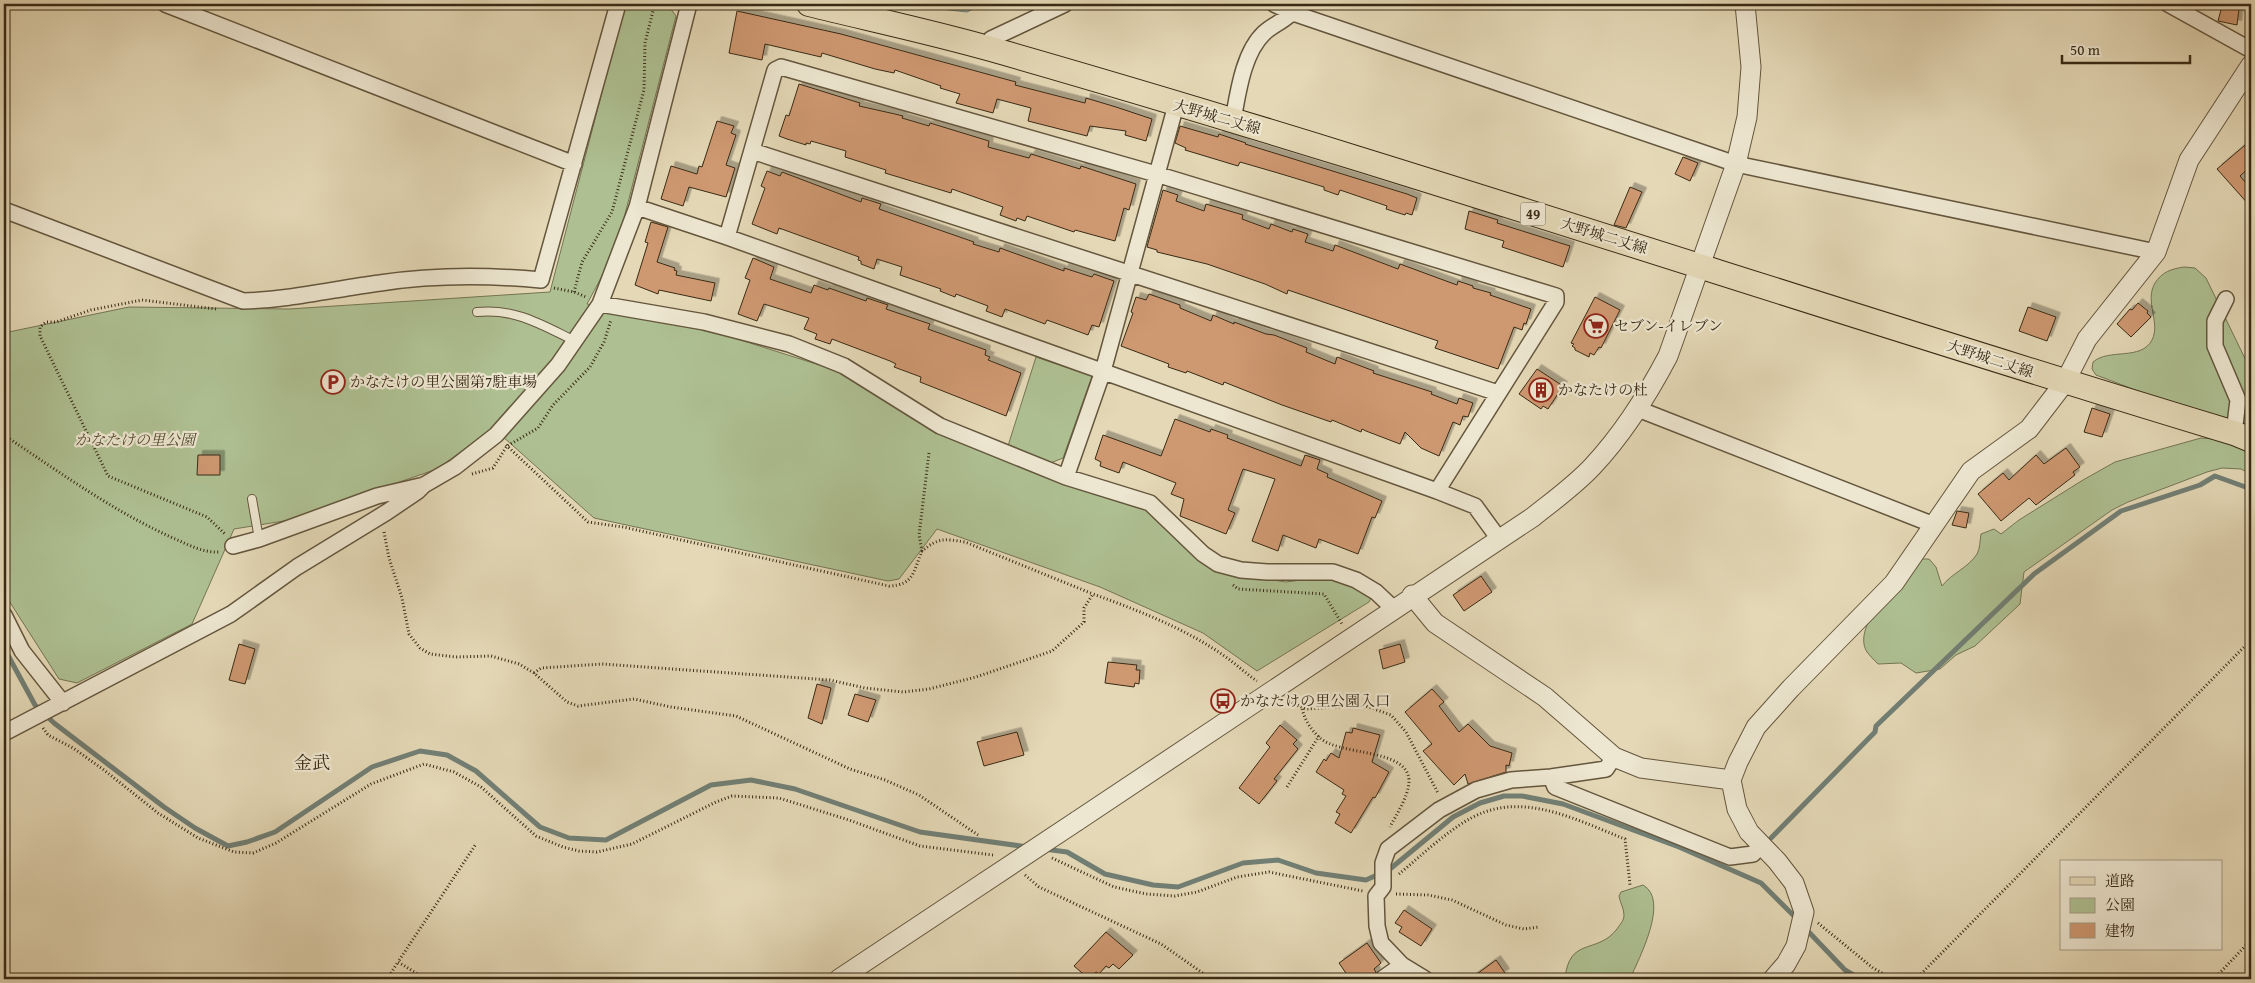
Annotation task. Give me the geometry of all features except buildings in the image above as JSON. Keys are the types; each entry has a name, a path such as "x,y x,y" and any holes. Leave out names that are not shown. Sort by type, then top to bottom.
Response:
{"main road":[{"name":"大野城二丈線","path":"809,4 988,48 1176,105 1233,120 2243,437"}],"street":[{"path":"165,4 574,164"},
{"path":"4,210 239,300 271,300 382,282 501,276 540,280 618,4"},
{"path":"4,733 231,614 297,568 418,492 424,485 458,464 496,435 541,386 600,304 636,207 689,4"},
{"path":"988,48 991,39 1065,4"},
{"path":"1274,4 1295,8 1736,164 2156,252"},
{"path":"839,979 1412,595 1499,539 1548,505 1591,468 1638,409 1668,356 1736,164 1747,117 1752,67 1745,4"},
{"path":"2168,4 2251,50"},
{"path":"1233,120 1246,61 1264,33 1295,8"},
{"path":"1773,979 1786,964 1796,946 1804,912 1794,883 1749,832 1737,809 1731,780 1756,727 1791,688 1894,583 1971,470 2029,429 2065,382 2087,340 2156,252 2189,160 2251,65"},
{"path":"727,237 775,70 780,67 1156,174 1556,296 1556,302 1437,492"},
{"path":"1066,477 1103,371 1176,105"},
{"path":"752,151 1130,272 1498,393"},
{"path":"636,207 727,237 1475,506 1499,539"},
{"path":"2226,299 2215,321 2215,346 2238,400 2243,437"},
{"path":"600,304 704,322 790,344 844,366 940,426 1066,477 1150,503 1203,554 1215,562 1241,570 1333,572 1356,580 1376,592 1393,608"},
{"path":"1638,409 1934,525"},
{"path":"233,546 377,496 424,485"},
{"path":"1412,595 1435,623 1545,697 1614,757 1641,768 1731,780"},
{"path":"4,615 22,651 63,703"},
{"path":"1425,979 1402,965 1381,943 1377,926 1376,896 1381,889 1383,863 1388,849 1445,807 1476,790 1511,780 1551,778 1606,769 1614,757"},
{"path":"1551,778 1555,787 1730,857 1753,854 1762,845"},
{"path":"1382,979 1402,965"}],"lane":[{"path":"478,312 496,310 528,318 575,341"},
{"path":"252,499 259,538"}],"path":[{"path":"574,292 582,262 612,212 644,90 645,43 653,12 658,4"},
{"path":"540,280 546,286 574,292 600,304"},
{"path":"4,436 109,505 159,531 207,553 221,551 233,546 224,532 207,517 108,476 40,336 40,327 46,322 56,322 125,302 142,300 214,309 232,307 239,300"},
{"path":"458,464 467,474 476,475 493,468 507,446 538,428 553,405 590,367 604,342 616,306"},
{"path":"496,435 588,522 623,527 889,586 902,585 911,578 922,551 932,543 943,539 965,542 1124,605 1177,629 1224,655 1241,670 1261,683"},
{"path":"922,551 919,535 929,453"},
{"path":"387,512 383,536 402,598 409,634 420,648 430,654 456,657 491,656 519,664 534,673 567,702 578,706 634,699 671,708 736,716 850,769 884,780 919,795 978,835"},
{"path":"1215,562 1215,572 1238,589 1324,594 1342,624"},
{"path":"534,673 541,668 602,664 820,679 865,688 903,692 929,689 976,677 1052,651 1084,622 1084,608 1093,594"},
{"path":"1916,979 2251,640"},
{"path":"1297,706 1302,708 1363,705 1391,714 1406,732 1445,807"},
{"path":"1302,708 1305,720 1319,736 1344,749 1391,758 1403,767 1409,779 1406,793 1389,829 1385,844 1388,849"},
{"path":"35,717 48,735 73,748 96,764 158,813 198,838 234,852 253,853 276,843 371,784 424,764 454,772 481,787 536,836 563,847 580,851 597,852 632,844 732,796 779,798 920,846 998,856"},
{"path":"1286,786 1319,736"},
{"path":"1381,889 1447,834 1482,813 1509,808 1531,807 1552,812 1625,839 1630,885"},
{"path":"387,979 476,844"},
{"path":"1050,858 1114,887 1146,894 1175,896 1197,892 1236,877 1269,872 1292,875 1358,892 1381,889 1400,895 1428,895 1452,900 1506,925 1524,929 1539,927"},
{"path":"1039,887 1161,944 1204,974 1207,979"},
{"path":"1804,912 1873,968 1893,979"},
{"path":"2214,979 2251,940"},
{"path":"398,962 426,979"}],"green space":[{"name":"かなたけの里公園","path":"625,4 667,4 676,16 624,218 608,265 587,304 728,336 835,370 936,432 1145,508 1203,563 1220,572 1286,582 1331,576 1372,596 1369,602 1257,671 1203,633 1100,587 937,529 899,579 888,581 594,518 493,428 437,469 290,520 234,529 192,624 77,683 59,679 4,593 4,333 129,307 289,309 550,292"},
{"path":"2184,267 2195,268 2206,278 2251,371 2251,434 2096,375 2092,369 2093,362 2100,358 2133,352 2147,346 2152,340 2155,326 2151,297 2155,283 2167,272"},
{"path":"1036,357 1092,376 1063,458 1048,464 1007,449"},
{"path":"2201,438 2214,439 2251,451 2251,474 2241,469 2222,468 2128,502 2112,510 2024,572 2020,604 1975,646 1956,655 1940,669 1916,673 1901,663 1878,664 1867,652 1864,641 1866,629 1872,615 1891,589 1919,559 1929,559 1936,567 1942,586 1977,554 1981,534 1994,529 2001,534 2019,520 2115,462"},
{"path":"1643,885 1651,892 1654,903 1653,916 1645,944 1630,979 1565,979 1572,957 1578,951 1609,937 1622,922 1624,915 1619,896 1621,892"}],"water":[{"path":"924,4 984,4 967,12 932,8"}],"waterway":[{"path":"1771,838 1875,732 1876,726 2034,574 2121,511 2200,485 2215,476 2251,489"},
{"path":"4,648 35,705 54,723 164,807 195,828 228,846 247,842 275,832 372,767 420,751 447,755 476,771 540,827 569,838 606,840 711,785 751,780 795,789 920,832 1028,847"},
{"path":"1044,849 1067,852 1105,874 1153,885 1178,887 1243,863 1278,860 1316,873 1366,880 1390,869 1453,817 1480,803 1504,796 1522,796 1563,804 1679,847 1761,883 1797,919"},
{"path":"1804,927 1845,970 1860,979"}],"place":[{"name":"セブン-イレブン","path":"1596,326"},
{"name":"かなたけの里公園第7駐車場","path":"333,382"},
{"name":"かなたけの杜","path":"1541,390"},
{"name":"かなたけの里公園入口","path":"1223,701"}],"district":[{"name":"金武","path":"312,763"}]}
